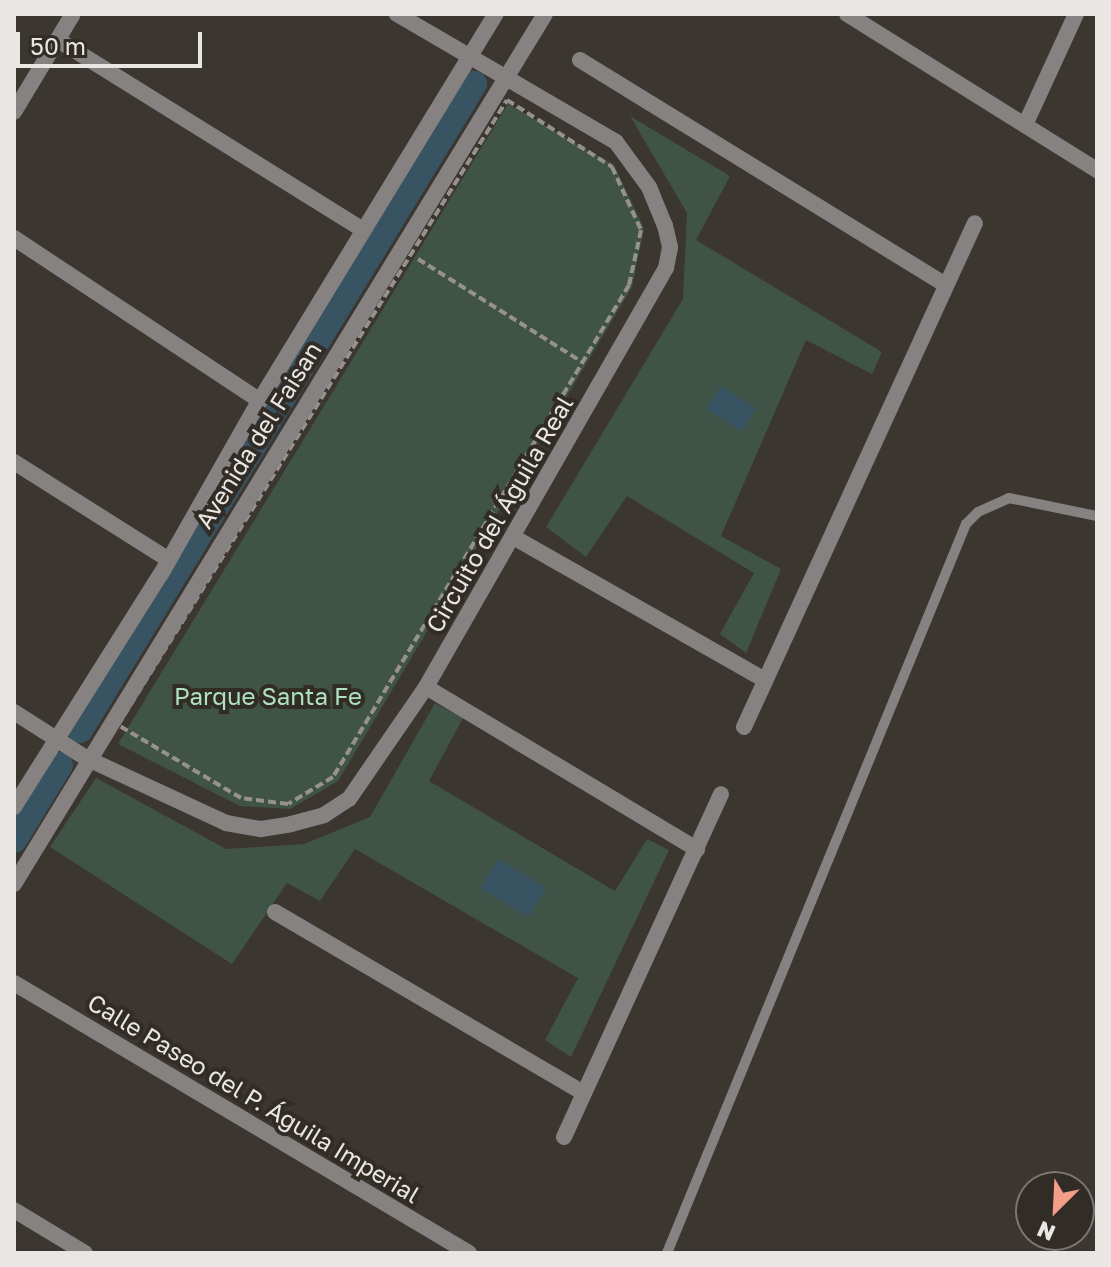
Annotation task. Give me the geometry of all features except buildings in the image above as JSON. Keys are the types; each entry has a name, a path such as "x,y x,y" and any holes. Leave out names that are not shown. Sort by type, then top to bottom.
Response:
{"street":[{"path":"14,112 73,14"},
{"name":"Circuito del Águila Real","path":"14,712 86,758 226,823 261,829 291,824 324,815 349,799 426,687 515,538 666,268 670,247 649,187 631,155 600,131 397,14"},
{"name":"Avenida del Faisan","path":"14,807 169,560 260,401 496,14"},
{"name":"Avenida del Faisan","path":"14,884 86,758 545,14"},
{"path":"847,14 1097,170"},
{"path":"1025,125 1076,14"},
{"path":"58,40 363,230"},
{"path":"580,60 944,284"},
{"path":"744,727 944,284 975,223"},
{"path":"14,238 260,401"},
{"path":"14,462 169,560"},
{"path":"515,538 765,680"},
{"path":"426,687 697,849"},
{"path":"564,1137 721,794"},
{"path":"275,912 584,1093"},
{"name":"Calle Paseo del P. Águila Imperial","path":"14,983 469,1253"},
{"path":"14,1210 85,1253"}],"lane":[{"path":"667,1253 966,524 978,512 1009,498 1097,516"}],"path":[{"path":"507,100 612,167 641,230 629,285 582,362 333,777 288,804 241,798 118,725 507,100"},
{"path":"415,257 582,362"}],"green space":[{"name":"Parque Santa Fe","path":"508,104 614,165 644,228 632,287 338,781 290,809 240,806 118,744"},
{"path":"630,116 730,176 696,240 882,352 872,374 806,340 721,536 781,569 746,653 720,634 754,573 627,496 586,557 546,527 683,299 687,213"},
{"path":"435,703 463,718 429,781 615,891 647,839 669,850 571,1057 545,1040 578,978 355,849 320,901 287,883 232,964 50,847 96,778 226,849 304,844 370,817"}],"water":[{"path":"721,386 756,409 742,432 706,409"},
{"path":"498,859 546,888 528,917 480,888"}],"waterway":[{"path":"80,730 474,84"},
{"path":"14,840 60,765"}]}
